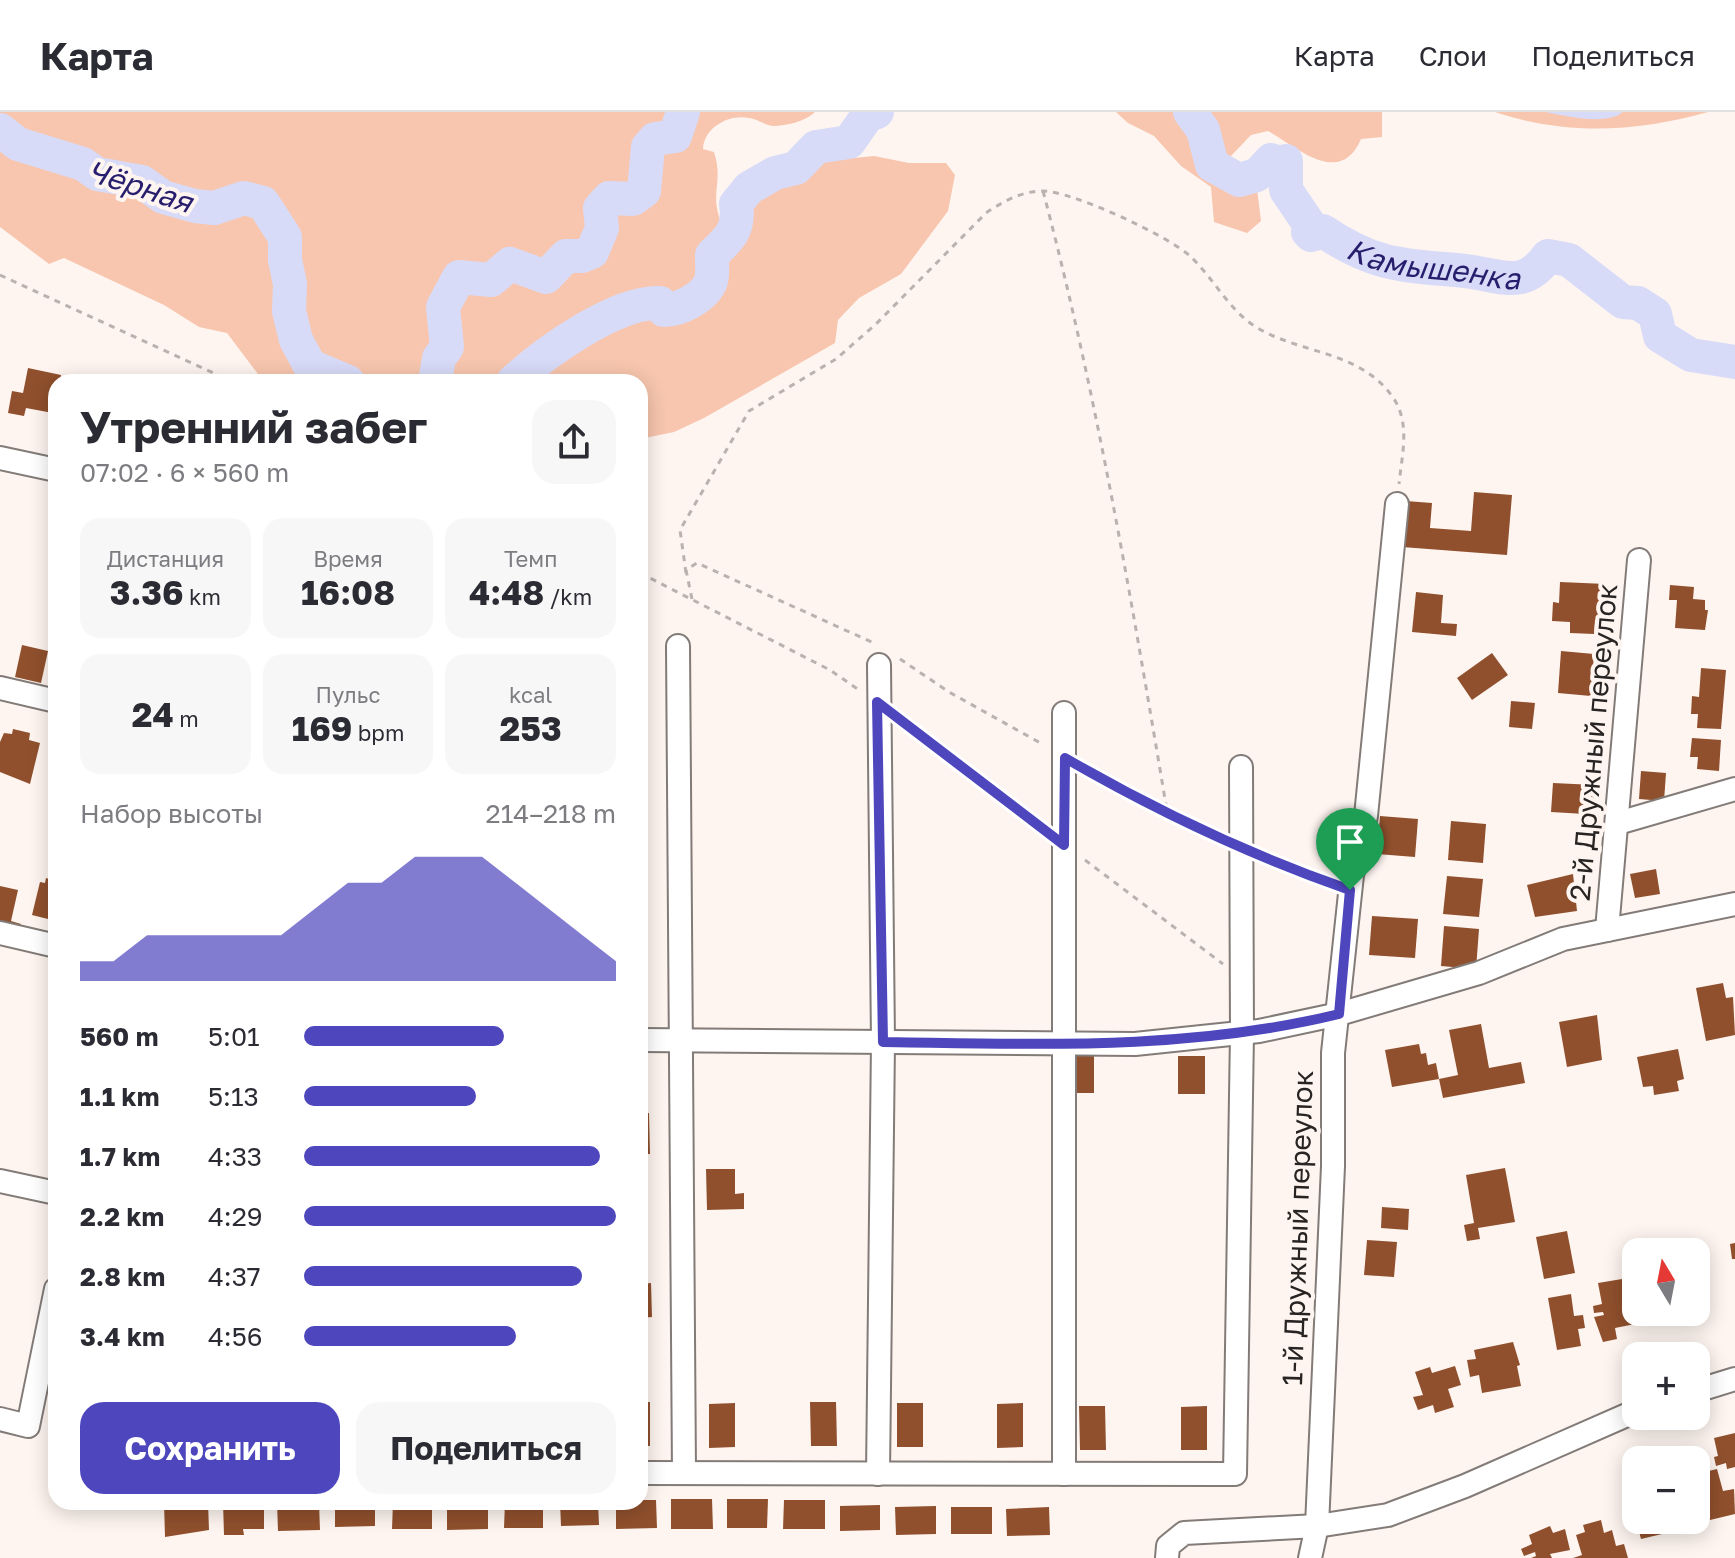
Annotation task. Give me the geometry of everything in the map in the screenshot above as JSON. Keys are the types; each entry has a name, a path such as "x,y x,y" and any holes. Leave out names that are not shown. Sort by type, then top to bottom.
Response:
{"street":[{"path":"0,458 48,468"},
{"name":"1-й Дружный переулок","path":"1310,1558 1317,1526 1333,1166 1333,1053 1350,890 1366,816 1397,504"},
{"name":"2-й Дружный переулок","path":"1607,930 1639,560"},
{"path":"678,646 684,1473"},
{"path":"878,1474 883,1042 877,702 882,654"},
{"path":"0,688 48,699"},
{"path":"1064,713 1061,1044 1064,1474"},
{"path":"648,1473 1235,1474 1242,1033 1241,767"},
{"path":"1618,823 1735,789"},
{"path":"648,1040 1135,1044 1278,1029 1479,973 1563,939 1735,904"},
{"path":"0,933 48,944"},
{"path":"0,1181 48,1191"},
{"path":"0,1419 28,1426 48,1328"},
{"path":"1710,1387 1735,1379"},
{"path":"1167,1558 1168,1546 1184,1533 1317,1526 1407,1509 1622,1417"}],"path":[{"path":"1042,191 1068,282 1093,415 1121,535 1167,811"},
{"path":"692,599 680,530 749,411 836,359 876,324 986,213 1002,202 1042,191 1060,194 1113,214 1178,247 1253,325 1354,365 1379,381 1398,405 1404,424 1397,504"},
{"path":"0,275 216,374"},
{"path":"682,552 697,563 882,654 1065,758 1167,811 1289,869 1350,890"},
{"path":"686,573 688,566 697,563"},
{"path":"648,577 830,670 1200,944 1241,980"}],"shaded area":[{"path":"0,112 815,112 801,120 778,126 741,117 725,121 712,129 703,149 714,152 718,172 716,203 721,222 712,245 713,254 733,232 737,220 736,204 749,188 775,173 796,168 824,144 854,158 874,156 909,163 946,163 955,175 948,211 901,274 859,298 838,320 835,343 704,418 674,432 648,437 648,374 258,374 227,333 199,327 164,305 64,258 49,264 0,227"},
{"path":"1116,112 1382,112 1382,137 1361,139 1342,161 1330,162 1305,153 1268,131 1251,135 1230,157 1239,180 1257,189 1261,221 1247,233 1214,222 1211,187 1181,166 1154,136 1128,123"},
{"path":"1495,112 1708,112 1655,124 1575,128 1522,120"}],"water":[{"path":"1545,112 1623,112 1596,119"}],"building":[{"path":"28,368 56,374 48,374 48,412 26,408 24,416 8,413 12,391 23,393"},
{"path":"1474,492 1512,495 1507,555 1402,547 1406,501 1432,503 1430,528 1471,531"},
{"path":"1560,582 1606,584 1604,621 1595,620 1594,634 1570,633 1570,622 1552,621 1553,602 1559,603"},
{"path":"1670,585 1694,587 1693,599 1705,600 1705,610 1708,610 1705,630 1675,628 1677,600 1669,600"},
{"path":"1416,592 1443,595 1441,623 1457,624 1456,636 1412,632"},
{"path":"22,645 48,651 41,683 15,677"},
{"path":"1561,651 1594,654 1591,696 1558,693"},
{"path":"1492,653 1508,675 1472,700 1457,678"},
{"path":"1701,668 1726,670 1721,729 1697,728 1698,714 1691,714 1692,696 1699,697"},
{"path":"1511,701 1535,703 1532,729 1509,727"},
{"path":"13,729 30,733 29,740 40,743 30,784 0,772 0,742 4,733 12,734"},
{"path":"1692,738 1721,740 1719,771 1697,769 1698,757 1690,757"},
{"path":"1641,771 1666,773 1664,801 1639,799"},
{"path":"1553,783 1595,785 1594,801 1585,801 1585,814 1551,812"},
{"path":"1380,816 1418,819 1415,857 1377,854"},
{"path":"1451,821 1486,824 1483,863 1448,860"},
{"path":"1656,869 1660,894 1635,898 1630,874"},
{"path":"1573,874 1577,911 1535,917 1527,885"},
{"path":"1447,876 1483,879 1479,917 1443,914"},
{"path":"48,879 48,919 32,915 40,882 45,883"},
{"path":"0,886 18,890 11,921 21,924 19,933 0,929"},
{"path":"1372,916 1418,919 1415,958 1369,955"},
{"path":"1444,926 1479,929 1476,969 1441,966"},
{"path":"1723,983 1726,998 1733,997 1735,1035 1706,1041 1696,988"},
{"path":"1597,1015 1602,1060 1567,1067 1559,1022"},
{"path":"1481,1024 1489,1068 1521,1062 1525,1083 1443,1098 1439,1079 1458,1075 1449,1030"},
{"path":"1419,1044 1421,1054 1426,1053 1428,1065 1436,1063 1439,1079 1392,1087 1385,1050"},
{"path":"1678,1049 1684,1079 1677,1081 1679,1091 1654,1095 1653,1086 1643,1087 1637,1057"},
{"path":"1066,1054 1094,1054 1094,1093 1066,1093"},
{"path":"1178,1056 1205,1056 1205,1094 1178,1094"},
{"path":"648,1113 649,1113 648,1154"},
{"path":"1505,1168 1515,1222 1478,1228 1480,1239 1467,1241 1464,1225 1474,1223 1466,1175"},
{"path":"706,1169 735,1169 735,1194 744,1193 744,1209 707,1210"},
{"path":"1382,1207 1409,1209 1408,1230 1381,1228"},
{"path":"1567,1231 1575,1273 1544,1279 1536,1237"},
{"path":"1367,1240 1397,1242 1394,1277 1364,1275"},
{"path":"1735,1243 1735,1259 1732,1259 1730,1244"},
{"path":"1622,1279 1622,1326 1625,1326 1615,1328 1617,1339 1603,1342 1594,1317 1604,1315 1603,1312 1594,1313 1593,1306 1602,1304 1598,1283"},
{"path":"648,1283 651,1283 652,1317 648,1317"},
{"path":"1571,1294 1574,1316 1583,1315 1585,1328 1578,1329 1581,1346 1557,1350 1548,1298"},
{"path":"1513,1342 1520,1365 1517,1366 1521,1386 1482,1393 1479,1375 1470,1377 1467,1360 1476,1359 1474,1350"},
{"path":"1455,1366 1461,1385 1448,1389 1454,1407 1435,1413 1433,1405 1418,1410 1413,1397 1423,1395 1415,1372 1430,1367 1432,1373"},
{"path":"648,1402 650,1402 648,1446"},
{"path":"810,1402 836,1402 837,1446 811,1446"},
{"path":"735,1403 735,1447 709,1448 709,1404"},
{"path":"897,1403 923,1403 923,1447 897,1447"},
{"path":"1023,1403 1023,1447 997,1448 997,1404"},
{"path":"1079,1406 1105,1406 1106,1450 1080,1450"},
{"path":"1207,1406 1207,1450 1181,1450 1181,1407"},
{"path":"1735,1433 1735,1467 1727,1469 1726,1463 1716,1466 1714,1457 1718,1456 1714,1438"},
{"path":"1717,1469 1723,1491 1734,1489 1735,1514 1710,1520 1710,1471"},
{"path":"671,1499 712,1499 713,1529 671,1529"},
{"path":"727,1499 768,1499 767,1528 727,1528"},
{"path":"648,1500 656,1500 657,1528 616,1529 616,1510 648,1510"},
{"path":"784,1500 825,1500 825,1529 783,1529"},
{"path":"880,1505 880,1530 840,1531 840,1506"},
{"path":"936,1506 936,1534 896,1535 895,1507"},
{"path":"951,1507 992,1507 992,1534 951,1534"},
{"path":"1049,1507 1050,1535 1007,1536 1006,1509"},
{"path":"164,1510 208,1510 209,1530 165,1537"},
{"path":"223,1510 264,1510 264,1529 243,1529 244,1535 224,1535"},
{"path":"277,1510 319,1510 320,1530 278,1531"},
{"path":"335,1510 375,1510 375,1526 335,1527"},
{"path":"393,1510 432,1510 432,1529 392,1529"},
{"path":"447,1510 488,1510 488,1529 447,1530"},
{"path":"505,1510 543,1510 543,1528 504,1528"},
{"path":"560,1510 598,1510 599,1525 561,1526"},
{"path":"1601,1520 1604,1533 1612,1530 1616,1546 1624,1544 1628,1558 1573,1558 1582,1555 1576,1535 1585,1532 1583,1525"},
{"path":"1550,1526 1553,1533 1565,1529 1570,1550 1550,1554 1552,1558 1531,1558 1536,1556 1535,1552 1524,1556 1521,1549 1532,1544 1529,1535"},
{"path":"1640,1534 1662,1534 1641,1539"}],"waterway":[{"name":"Чёрная","path":"436,374 439,358 447,347 443,307 459,277 491,280 510,264 546,277 566,256 582,256 592,252 602,228 600,208 609,198 633,199 644,191 648,147 655,139 675,136 683,112"},
{"name":"Камышенка","path":"523,374 602,319 642,305 660,303 664,310 670,309 698,297 711,281 712,255 735,227 736,204 749,188 775,173 796,168 816,147 849,142 868,115 877,112"},
{"name":"Камышенка","path":"1190,112 1203,130 1212,165 1239,180 1257,175 1271,160 1276,164 1286,161 1286,190 1309,224 1308,232 1311,235 1323,231 1359,252 1391,262 1500,277 1530,274 1548,256 1569,260 1623,302 1638,303 1655,314 1660,336 1691,355 1735,362"},
{"name":"Чёрная","path":"0,130 18,144 83,164 97,174 142,182 163,197 195,206 214,208 244,198 263,203 285,237 285,260 290,284 289,311 296,340 310,366 329,374"}],"route":[{"path":"877,702 1064,845 1065,758 1215,835 1289,869 1350,890 1339,1014 1278,1029 1135,1044 883,1042 877,702"}]}
